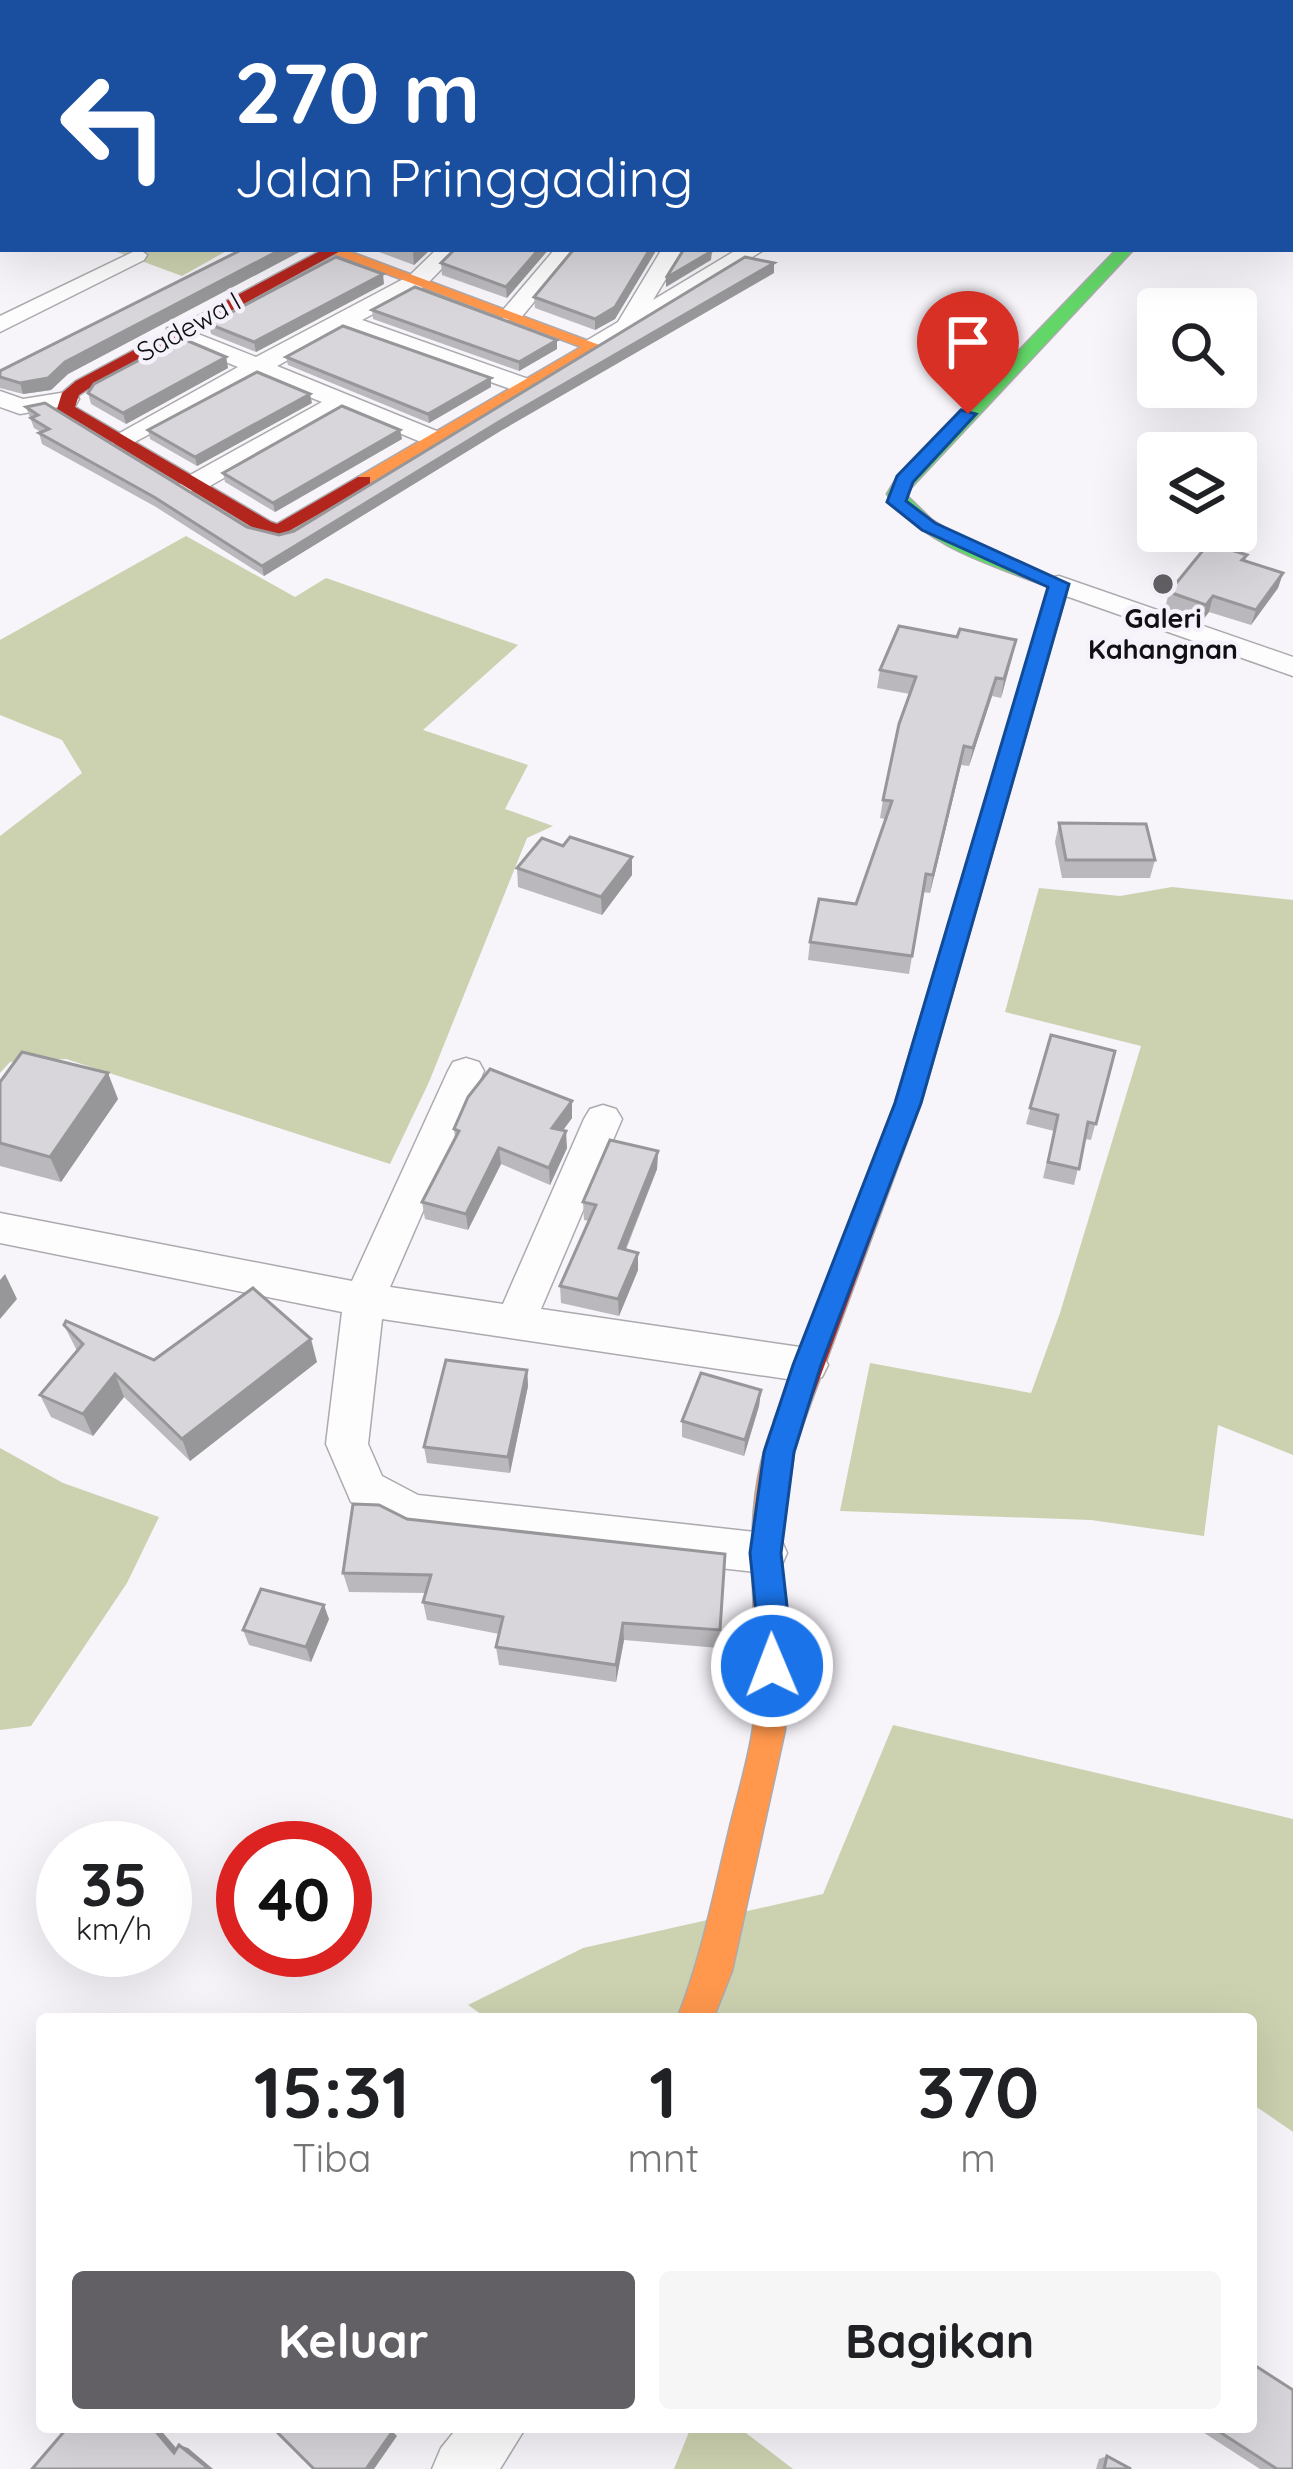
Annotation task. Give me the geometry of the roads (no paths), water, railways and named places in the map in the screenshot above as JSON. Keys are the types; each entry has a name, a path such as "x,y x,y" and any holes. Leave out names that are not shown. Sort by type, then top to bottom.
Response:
{"street":[{"name":"Sadewa I","path":"71,408 175,333 329,252"},
{"path":"338,252 594,346"},
{"path":"122,439 417,281 447,252"},
{"path":"511,315 564,252"},
{"path":"627,326 632,310 671,252"},
{"path":"0,398 20,407 71,408 264,526 286,529 749,252"},
{"path":"1123,252 904,480 896,494 901,509 928,526 1059,584 1293,667"},
{"path":"0,325 136,255"},
{"path":"342,321 525,386"},
{"path":"175,333 435,439"},
{"path":"192,485 342,401"},
{"path":"697,2013 714,1971 769,1730 774,1633 765,1553 779,1452 807,1365 908,1103 1059,584"},
{"path":"466,1071 364,1300 347,1444 365,1489 412,1514 765,1553"},
{"path":"514,1322 603,1119"},
{"path":"0,1228 364,1300 807,1365"},
{"path":"462,2469 491,2433"}],"place":[{"name":"Galeri Kahangnan","path":"1163,584"}]}
